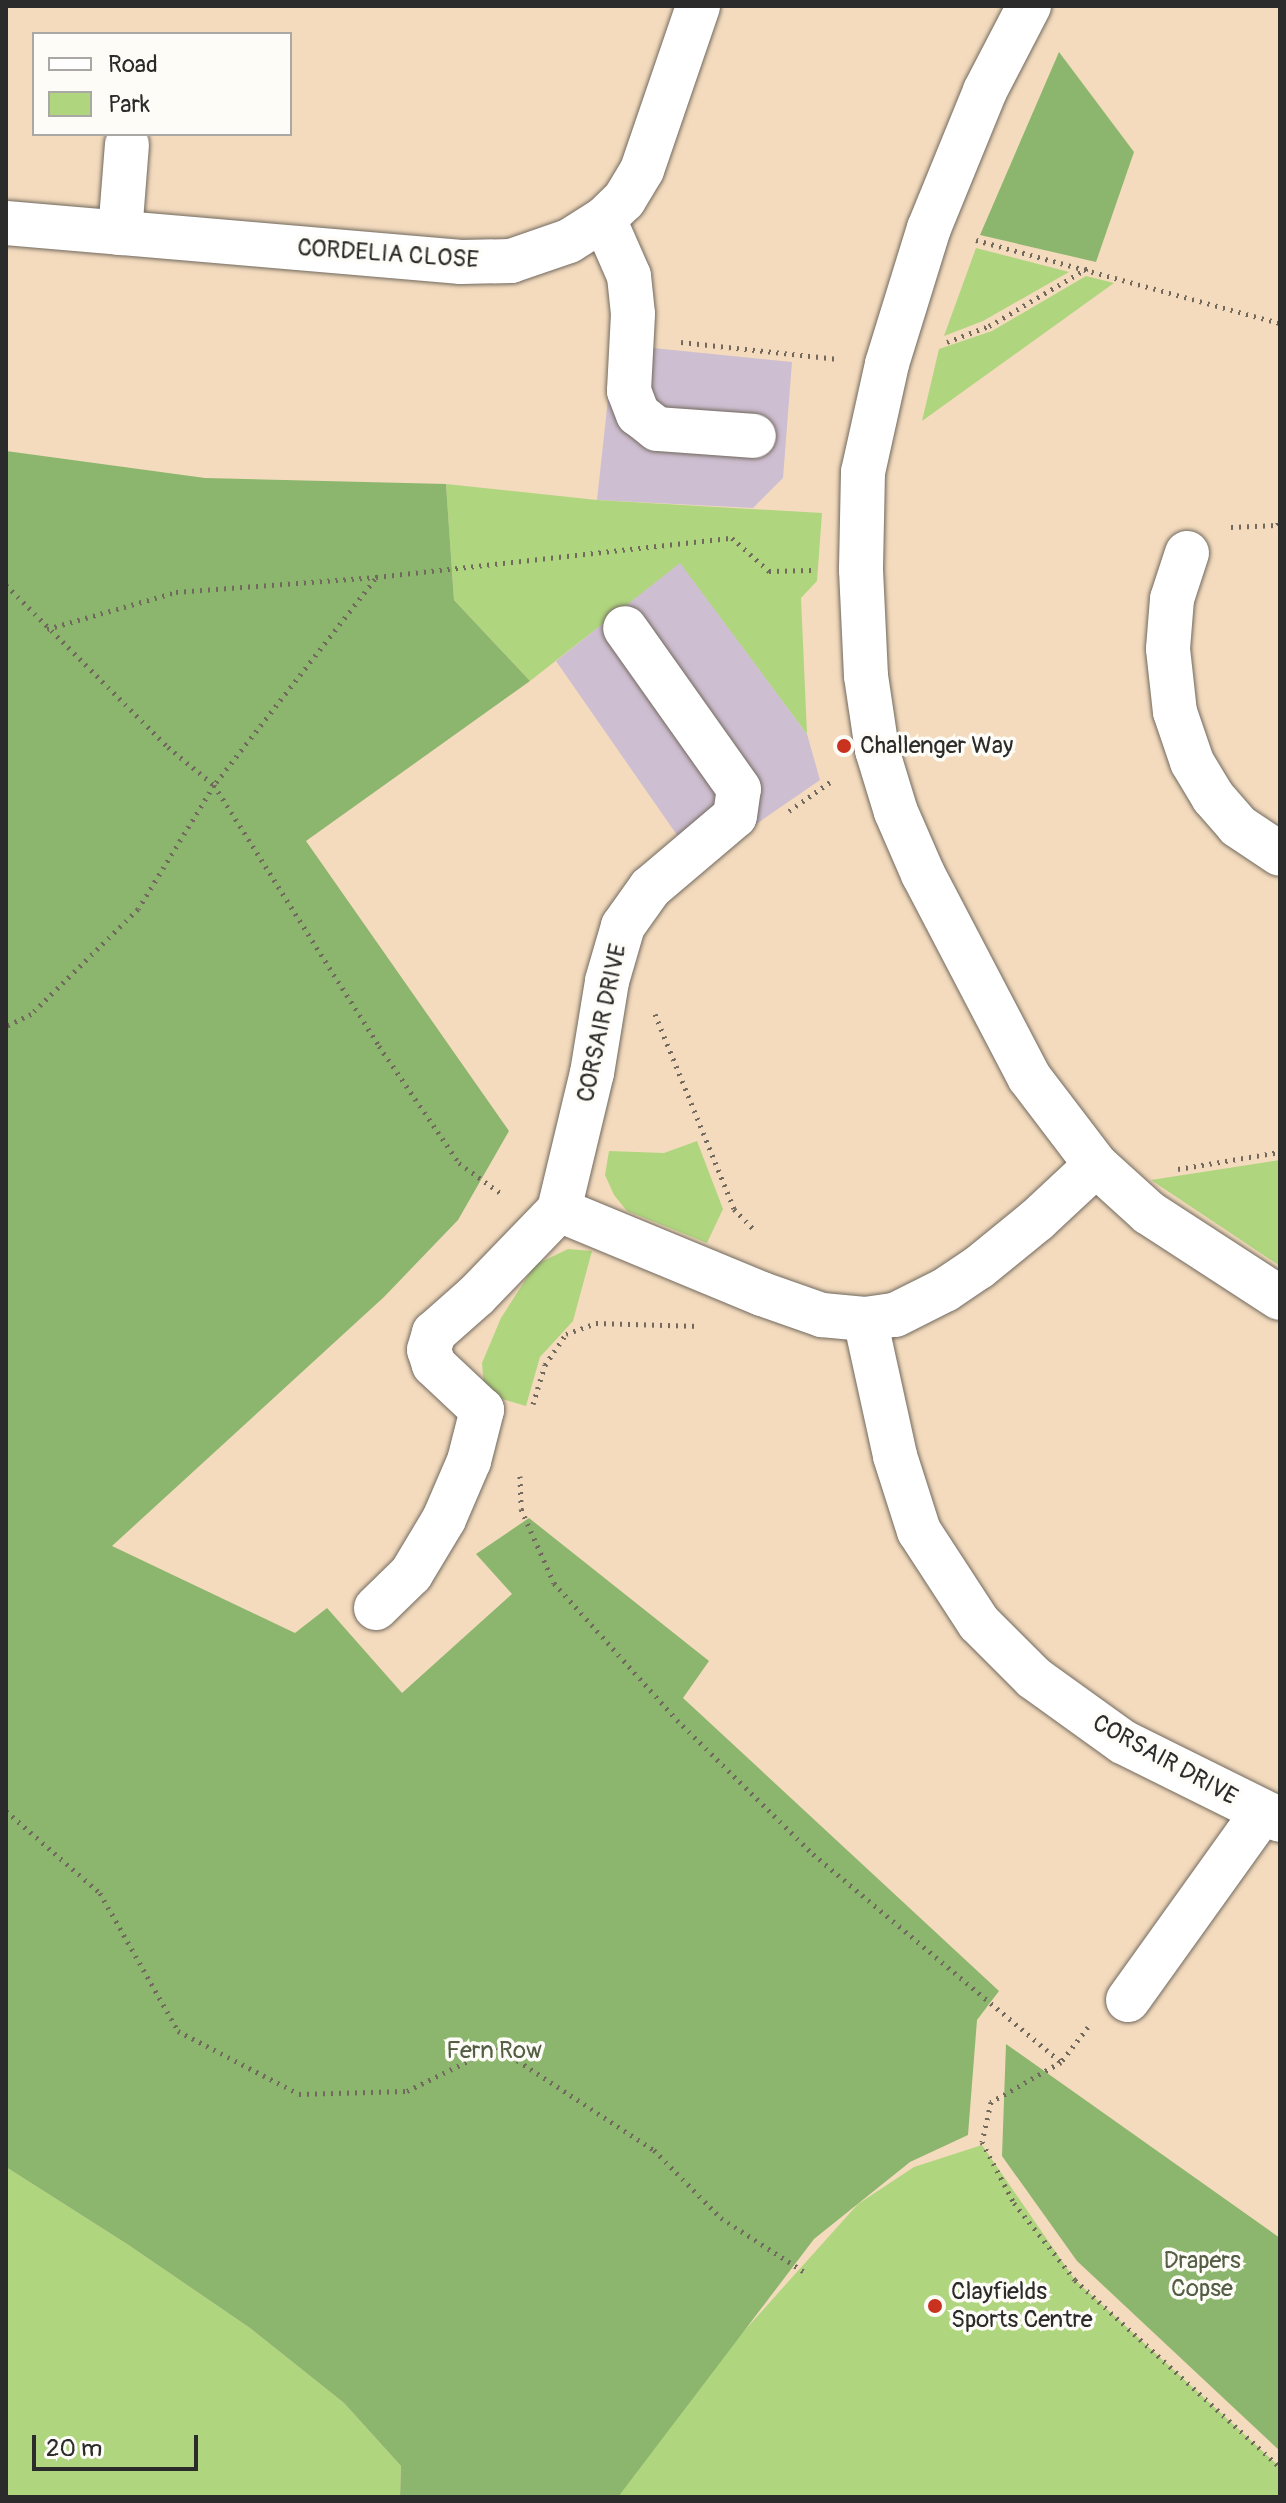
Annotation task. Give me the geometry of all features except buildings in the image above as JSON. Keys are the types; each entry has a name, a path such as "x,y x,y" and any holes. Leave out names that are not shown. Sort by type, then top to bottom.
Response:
{"street":[{"name":"CORDELIA CLOSE","path":"6,223 461,262 511,261 569,241 604,219 624,200 642,170 698,6"},
{"path":"1029,6 985,91 929,228 887,364 863,472 861,570 866,676 877,750 896,812 923,874 1029,1077 1104,1172 1149,1213 1280,1298"},
{"path":"120,233 127,144"},
{"path":"604,219 629,276 633,314 629,391 638,414 657,429 754,436"},
{"path":"1187,553 1172,599 1168,649 1175,712 1192,762 1213,797 1238,826 1280,854"},
{"name":"CORSAIR DRIVE","path":"552,1219 592,1073 607,981 623,926 650,888 735,816 739,789 625,628"},
{"path":"376,1608 411,1574 444,1519 469,1461 482,1410 434,1365 429,1350 434,1333 552,1219 822,1315 865,1319 895,1315 945,1290 1104,1172"},
{"name":"CORSAIR DRIVE","path":"865,1319 895,1456 919,1531 979,1623 1026,1671 1123,1742 1271,1816"},
{"path":"1128,2000 1271,1816"}],"path":[{"path":"929,228 1088,268 1280,323"},
{"path":"672,341 887,364 989,326 1088,268"},
{"path":"47,629 176,592 376,577 732,538 769,571 861,570"},
{"path":"6,1026 31,1014 138,909 214,785 376,577"},
{"path":"6,585 168,747 214,785 379,1046 459,1163 552,1219"},
{"path":"654,1013 734,1209 754,1230"},
{"path":"1104,1172 1280,1152"},
{"path":"482,1410 530,1413 545,1365 566,1334 596,1323 703,1326"},
{"path":"521,1466 521,1509 554,1583 677,1720 813,1854 1061,2062"},
{"path":"6,1811 100,1893 178,2031 299,2094 407,2091 497,2047 654,2150 721,2218 806,2273"},
{"path":"1128,2000 1107,2001 1061,2062 991,2102 982,2142 1008,2191 1075,2280 1280,2467"}],"shaded area":[{"path":"614,344 792,362 783,478 753,508 597,500"},
{"path":"680,562 807,734 820,780 723,847 686,848 556,661"}],"green space":[{"path":"1059,52 1134,152 1096,262 980,235"},
{"path":"976,248 1069,272 983,321 944,336"},
{"path":"1086,276 1114,283 922,421 939,349 992,331"},
{"name":"Fern Row","path":"6,451 205,478 446,484 454,600 530,681 306,841 509,1131 458,1220 384,1297 112,1546 295,1633 327,1608 402,1693 512,1594 476,1554 529,1518 709,1661 683,1698 999,1991 977,2020 968,2135 910,2162 814,2239 618,2497 400,2497 401,2466 344,2403 250,2328 6,2167"},
{"path":"446,484 597,500 822,513 817,581 801,598 807,734 680,563 530,681 454,600"},
{"path":"697,1141 723,1209 707,1243 627,1211 614,1195 605,1175 609,1151 664,1153"},
{"path":"1280,1160 1280,1266 1151,1180"},
{"path":"568,1249 592,1251 573,1321 540,1357 526,1406 499,1398 484,1387 482,1363 501,1318 535,1265"},
{"name":"Drapers Copse","path":"1006,2044 1280,2238 1280,2451 1077,2261 1002,2156"},
{"name":"Clayfields Sports Centre","path":"982,2145 1075,2280 1280,2467 1280,2497 602,2497 691,2390 858,2204 914,2167"},
{"path":"6,2167 250,2328 344,2403 401,2466 400,2497 6,2497"}],"place":[{"name":"Challenger Way","path":"844,746"},
{"name":"Clayfields Sports Centre","path":"935,2306"}]}
